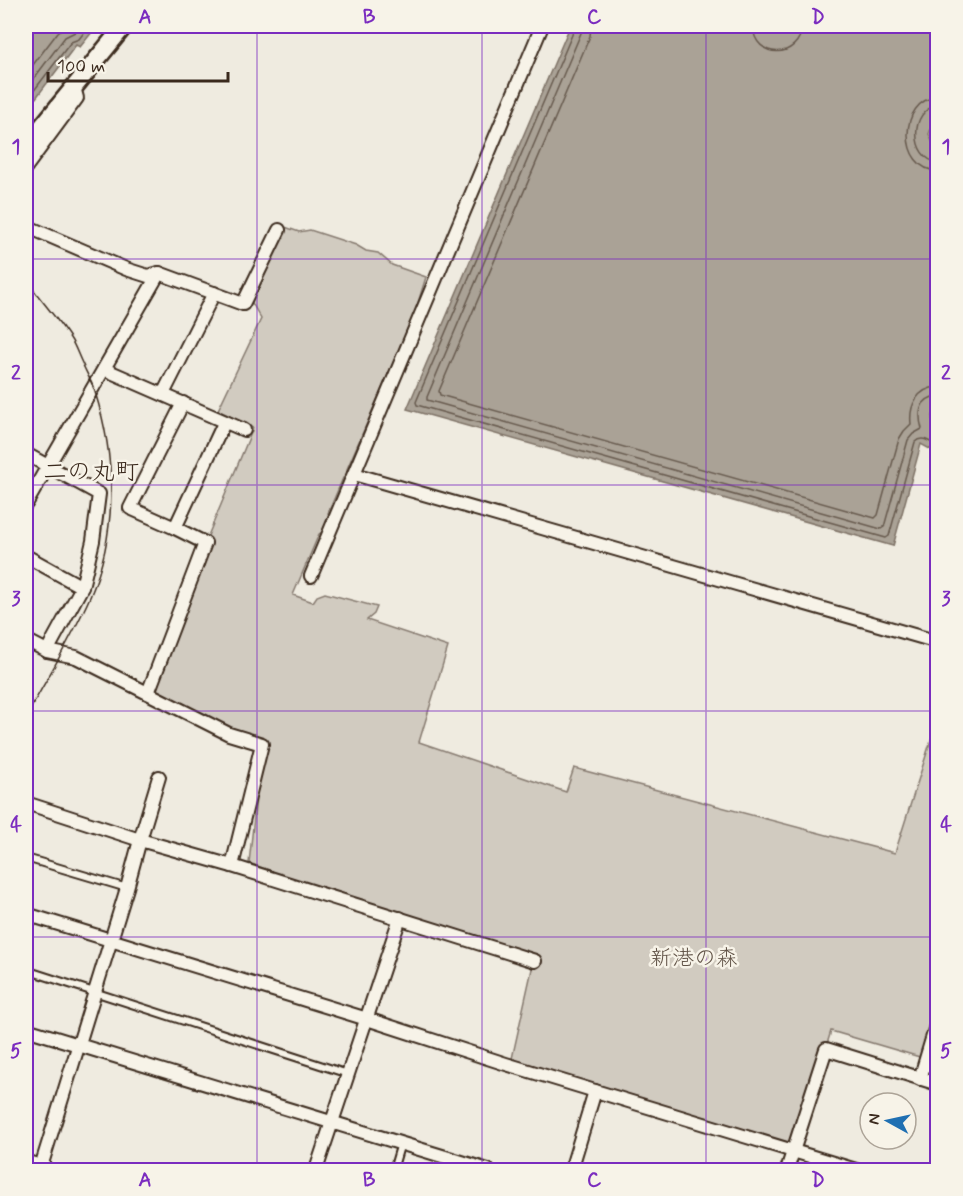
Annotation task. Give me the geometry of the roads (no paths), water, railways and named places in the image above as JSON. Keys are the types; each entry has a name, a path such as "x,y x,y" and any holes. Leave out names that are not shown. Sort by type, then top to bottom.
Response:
{"highway":[{"path":"26,1166 41,1170"}],"main road":[{"path":"26,146 124,26"}],"street":[{"path":"311,576 542,26"},
{"path":"26,167 78,98 74,87"},
{"path":"26,226 126,269 148,276 159,273 243,304 279,230"},
{"path":"26,504 159,273"},
{"path":"163,394 213,293"},
{"path":"104,369 244,430"},
{"path":"148,693 205,543 130,508 183,403"},
{"path":"175,528 224,423"},
{"path":"26,454 99,495 93,542 82,587 47,651"},
{"path":"354,474 938,642"},
{"path":"26,556 82,587"},
{"path":"26,640 47,651 76,657 229,734 262,744 232,866"},
{"path":"41,1170 159,777"},
{"path":"26,803 535,960"},
{"path":"26,914 856,1170"},
{"path":"316,1170 400,918"},
{"path":"920,1078 938,1019"},
{"path":"26,1029 488,1170"},
{"path":"788,1170 826,1049 938,1084"},
{"path":"571,1170 595,1091"}],"lane":[{"path":"26,858 127,888"},
{"path":"26,970 348,1074"},
{"path":"393,1170 401,1143"}],"water":[{"path":"26,26 97,26 80,47 76,45 26,111"},
{"path":"570,26 768,26 778,29 780,26 937,26 937,114 929,134 938,155 938,400 932,419 937,420 937,453 921,444 893,546 407,409"}],"tram line":[{"path":"26,280 72,341 94,388 107,443 111,495 106,547 90,597 26,717"}],"district":[{"name":"二の丸町","path":"91,472"}],"park label":[{"name":"新港の森","path":"694,959"}]}
